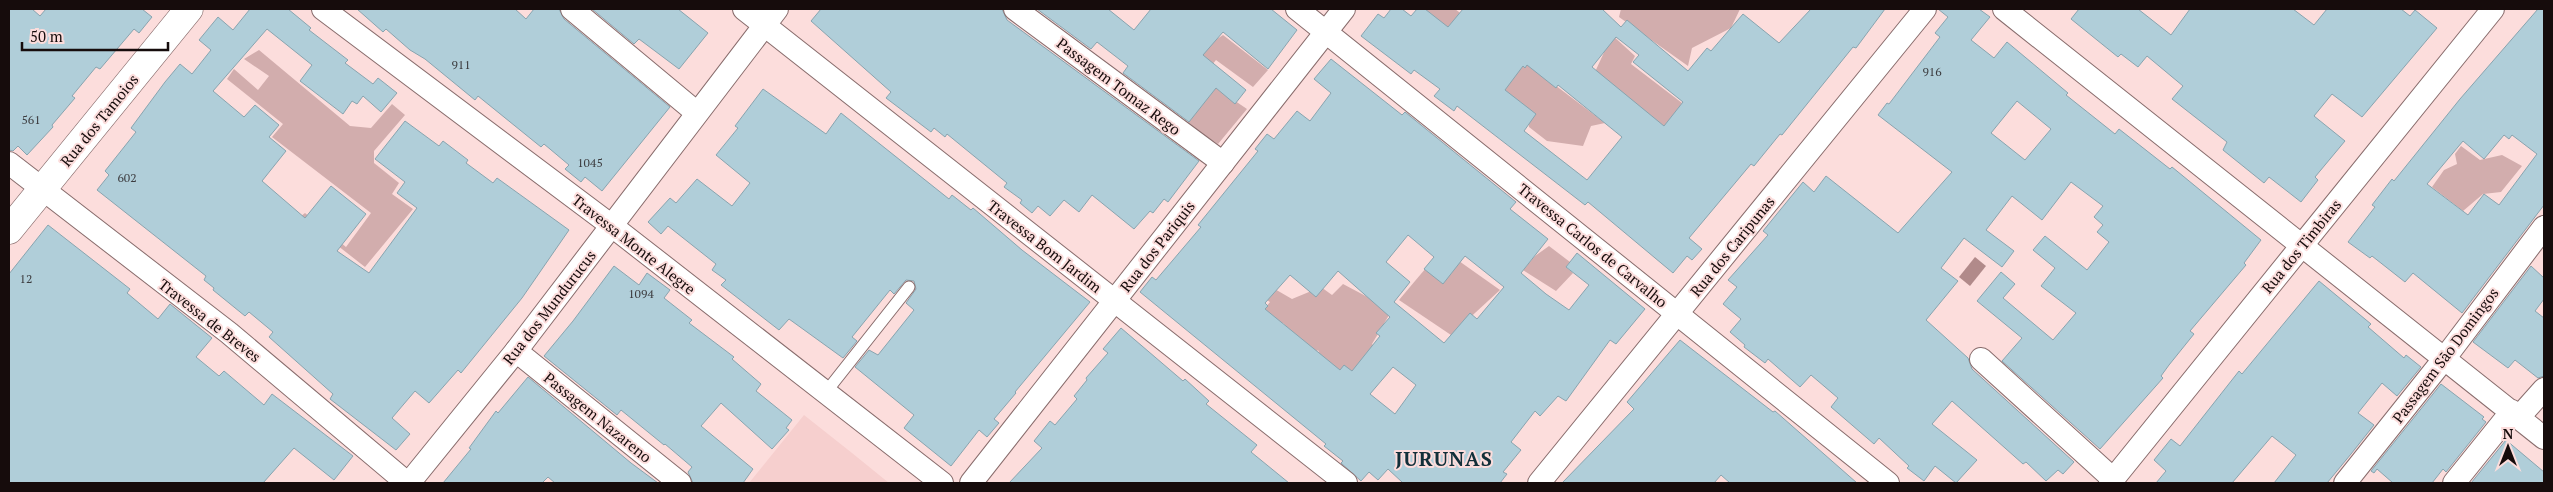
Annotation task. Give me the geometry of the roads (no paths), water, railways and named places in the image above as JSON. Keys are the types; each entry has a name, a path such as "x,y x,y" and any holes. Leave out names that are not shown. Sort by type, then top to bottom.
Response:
{"street":[{"name":"Rua dos Tamoios","path":"9,230 189,9"},
{"name":"Travessa Monte Alegre","path":"323,9 612,226 942,483"},
{"path":"572,9 697,113"},
{"name":"Travessa Bom Jardim","path":"744,9 770,17 935,161 1115,300 1346,483"},
{"name":"Passagem Tomaz Rego","path":"1015,9 1222,163"},
{"name":"Travessa Carlos de Carvalho","path":"1297,9 1326,30 1888,483"},
{"name":"Rua dos Pariquis","path":"971,483 1344,9"},
{"name":"Rua dos Caripunas","path":"1539,483 1925,9"},
{"path":"2004,9 2544,438"},
{"name":"Rua dos Timbiras","path":"2111,481 2493,9"},
{"name":"Rua dos Mundurucus","path":"408,483 516,351 770,17"},
{"name":"Travessa de Breves","path":"9,163 229,333 408,483"},
{"name":"Passagem São Domingos","path":"2345,483 2444,360 2544,227"},
{"name":"Passagem Nazareno","path":"516,351 680,483"},
{"path":"1981,360 2111,481"},
{"path":"2454,483 2516,414 2544,389"}],"lane":[{"path":"826,392 909,287"}],"district":[{"name":"JURUNAS","path":"1444,458"}]}
